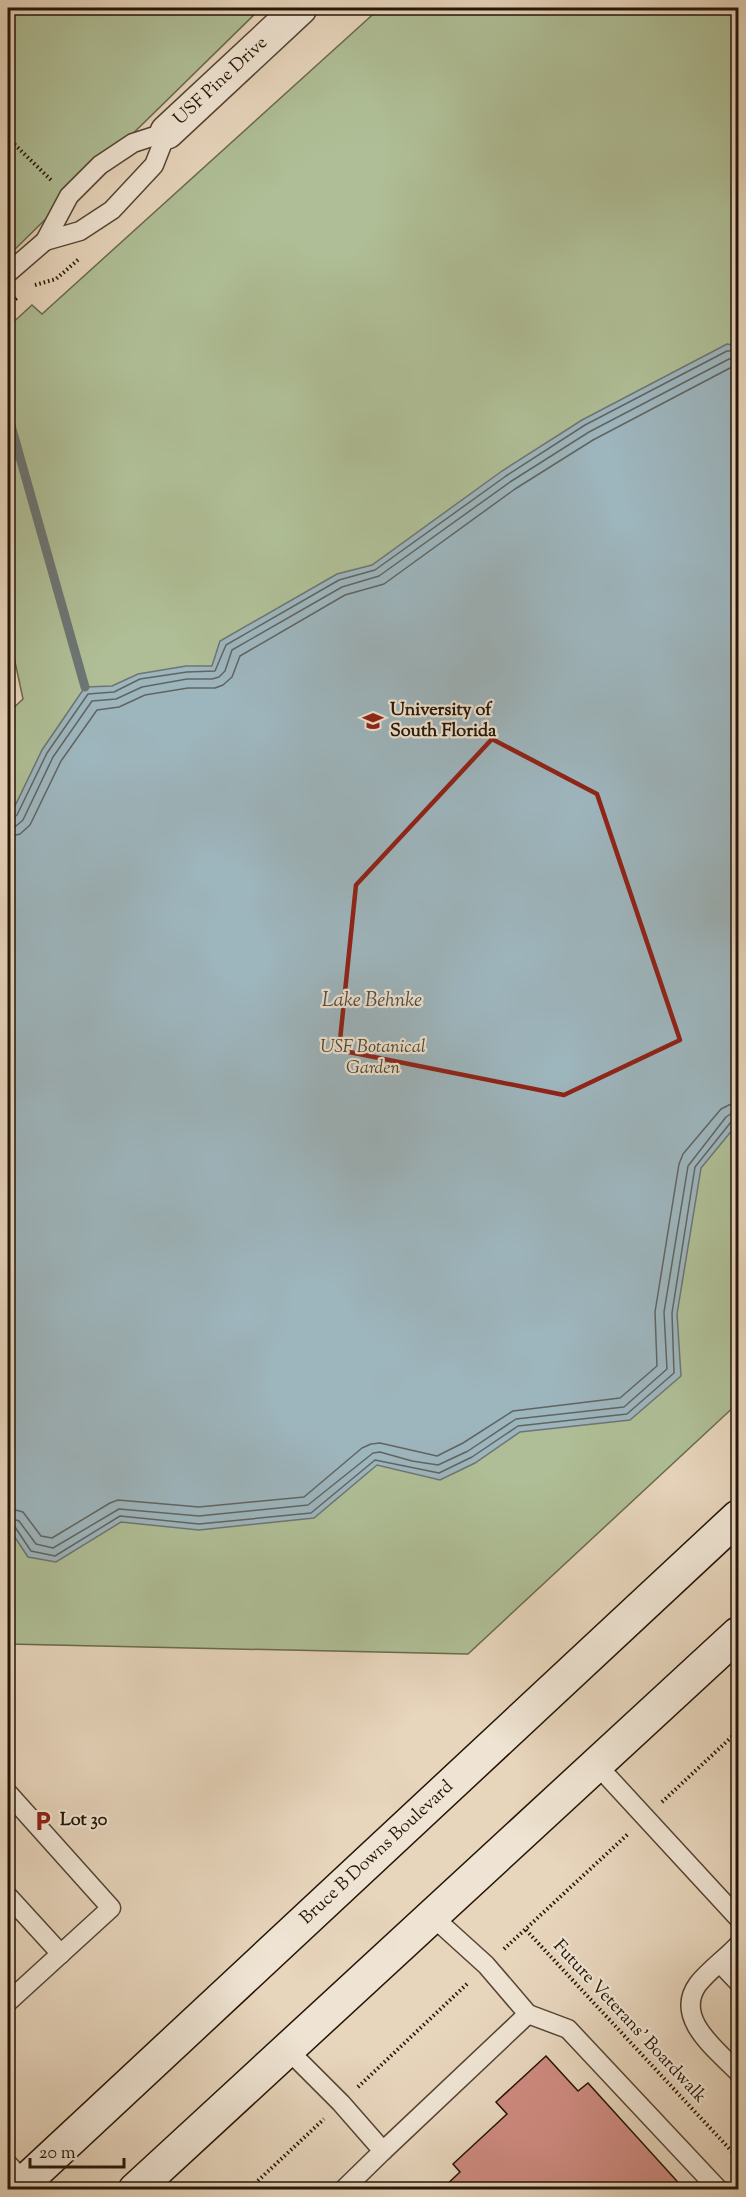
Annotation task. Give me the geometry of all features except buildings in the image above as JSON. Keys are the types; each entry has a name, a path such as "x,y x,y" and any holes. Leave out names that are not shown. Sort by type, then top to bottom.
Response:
{"main road":[{"name":"USF Pine Drive","path":"167,132 300,8"},
{"name":"Bruce B Downs Boulevard","path":"20,2181 738,1517"},
{"path":"135,2190 738,1634"}],"lane":[{"path":"8,273 45,241 69,196 100,165 133,143 167,132"},
{"path":"45,241 80,231 112,210 154,165 167,132"},
{"path":"597,1765 738,1918"},
{"path":"8,1793 111,1908 8,2002"},
{"path":"8,1896 61,1954"},
{"path":"433,1917 486,1965 528,2014 568,2029 719,2190"},
{"path":"738,1945 698,1984 691,1997 690,2013 698,2030 738,2072"},
{"path":"720,1963 738,1982"},
{"path":"343,2190 528,2014"},
{"path":"288,2050 341,2103 383,2151"}],"path":[{"path":"8,138 69,196"},
{"path":"33,285 56,279 81,257"},
{"path":"8,304 18,297"},
{"name":"Future Veterans' Boardwalk","path":"526,1930 738,2158"},
{"path":"248,2190 486,1965"}],"highlighted area":[{"path":"492,739 597,794 680,1040 564,1095 339,1050 356,885"}],"green space":[{"path":"8,8 261,8 8,256"},
{"name":"Lake Behnke","path":"380,8 738,8 738,1403 468,1654 8,1644 8,713 23,699 8,629 8,327 32,305 42,314"}],"water":[{"name":"Lake Behnke","path":"727,344 738,346 738,1123 701,1168 677,1314 681,1376 630,1420 520,1432 475,1463 440,1480 377,1465 314,1518 199,1530 121,1522 56,1562 28,1557 8,1527 8,817 42,750 85,687 112,686 138,674 186,666 212,666 220,641 337,574 372,565 502,471 582,420"}],"waterway":[{"path":"8,415 85,687"}],"place":[{"name":"University of South Florida","path":"373,721"},
{"name":"Lot 30","path":"43,1821"}],"park label":[{"name":"USF Botanical Garden","path":"373,1058"}]}
